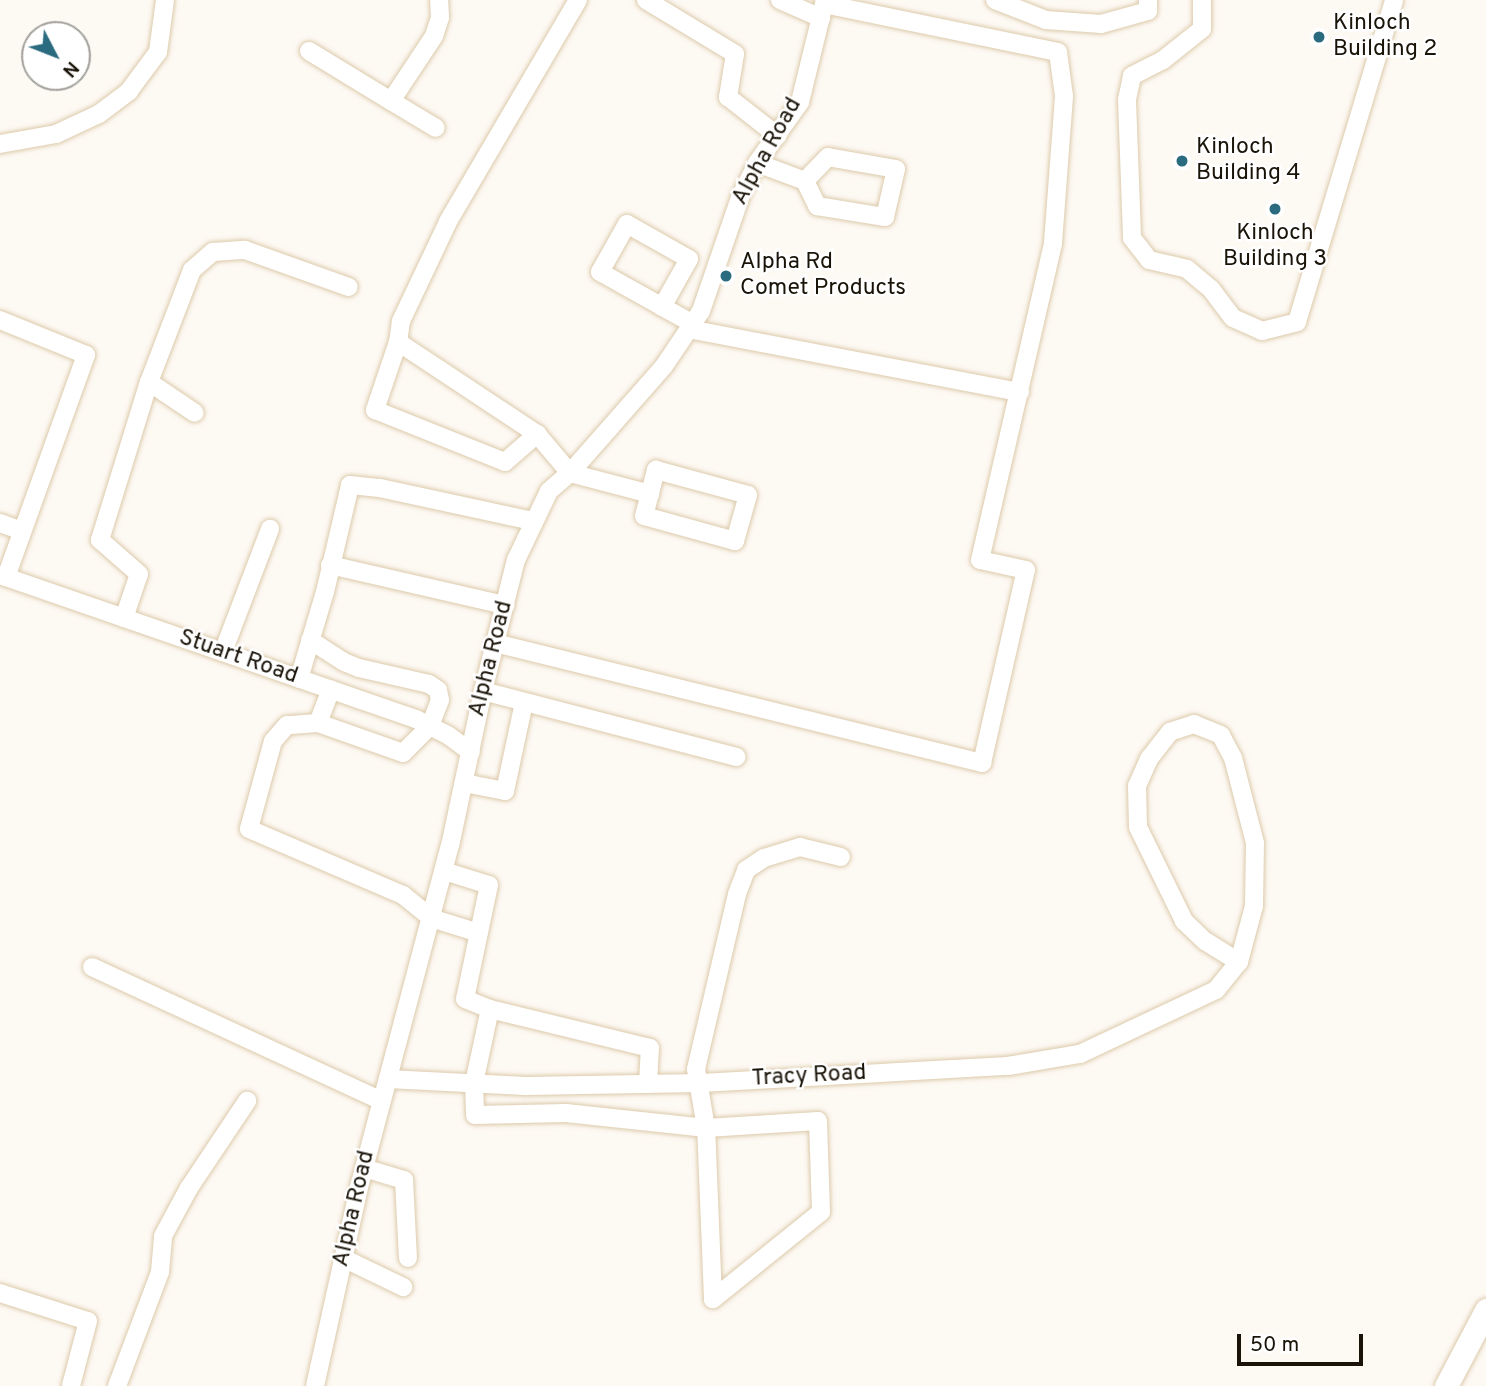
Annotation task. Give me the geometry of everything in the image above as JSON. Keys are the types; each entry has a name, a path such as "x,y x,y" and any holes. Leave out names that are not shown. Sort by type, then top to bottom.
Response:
{"main road":[{"path":"1446,1386 1486,1310"}],"street":[{"path":"0,144 56,134 99,114 129,91 159,52 165,0"},
{"path":"391,101 434,36 440,17 439,0"},
{"path":"537,434 505,462 375,410 398,342 401,321 448,222 578,0"},
{"path":"646,0 736,54 728,97 778,136"},
{"path":"495,643 982,763 1026,570 980,559 1053,243 1064,96 1058,52 780,0"},
{"path":"995,0 1046,20 1101,24 1148,11 1148,0"},
{"path":"1202,0 1202,29 1163,60 1132,76 1127,100 1132,238 1149,260 1187,269 1211,289 1233,318 1262,331 1297,322 1394,0"},
{"name":"Alpha Road","path":"315,1386 364,1168 444,871 483,691 516,560 550,491 570,473 664,366 701,311 741,195 757,163 800,103 823,7"},
{"path":"309,51 436,128"},
{"path":"757,163 805,181 817,206 885,216 897,169 828,157 805,181"},
{"path":"662,307 689,259 626,224 600,272 662,307 691,327 1020,392"},
{"path":"124,618 139,574 100,540 149,382 192,270 213,252 245,250 349,287"},
{"path":"0,320 86,355 3,576"},
{"path":"398,342 537,434 570,473 650,494"},
{"path":"149,382 195,413"},
{"path":"656,470 747,495 735,541 644,516 650,494 656,470"},
{"path":"299,679 349,485 380,488 533,521"},
{"path":"0,523 22,531"},
{"path":"223,652 270,529"},
{"path":"330,565 505,605"},
{"name":"Stuart Road","path":"3,576 430,726 471,752"},
{"path":"310,640 344,662 429,684 438,690 440,700 430,726 403,753 318,723 287,725 273,741 249,829 403,895 431,918 478,933"},
{"path":"318,723 331,690"},
{"path":"483,691 737,757"},
{"path":"464,783 505,791 524,702"},
{"path":"1194,724 1221,735 1233,758 1255,843 1254,906 1239,962 1205,941 1184,921 1138,827 1138,786 1149,759 1170,733 1194,724"},
{"path":"490,1009 474,1083 475,1115 566,1113 706,1128 818,1121 821,1212 713,1299 706,1128 701,1083 696,1069 737,894 746,870 764,858 800,846 841,857"},
{"path":"444,871 489,885 465,999 490,1009 650,1048 648,1084"},
{"name":"Tracy Road","path":"387,1079 565,1085 701,1083 1008,1066 1080,1054 1216,990 1239,962"},
{"path":"92,967 382,1101"},
{"path":"565,1085 566,1113"},
{"path":"117,1386 160,1272 163,1236 189,1188 247,1101"},
{"path":"364,1168 404,1180 408,1258"},
{"path":"343,1258 402,1287"},
{"path":"0,1293 88,1321 71,1386"}],"place":[{"name":"Kinloch Building 2","path":"1319,37"},
{"name":"Kinloch Building 4","path":"1182,161"},
{"name":"Kinloch Building 3","path":"1275,209"},
{"name":"Alpha Rd Comet Products","path":"726,276"}]}
